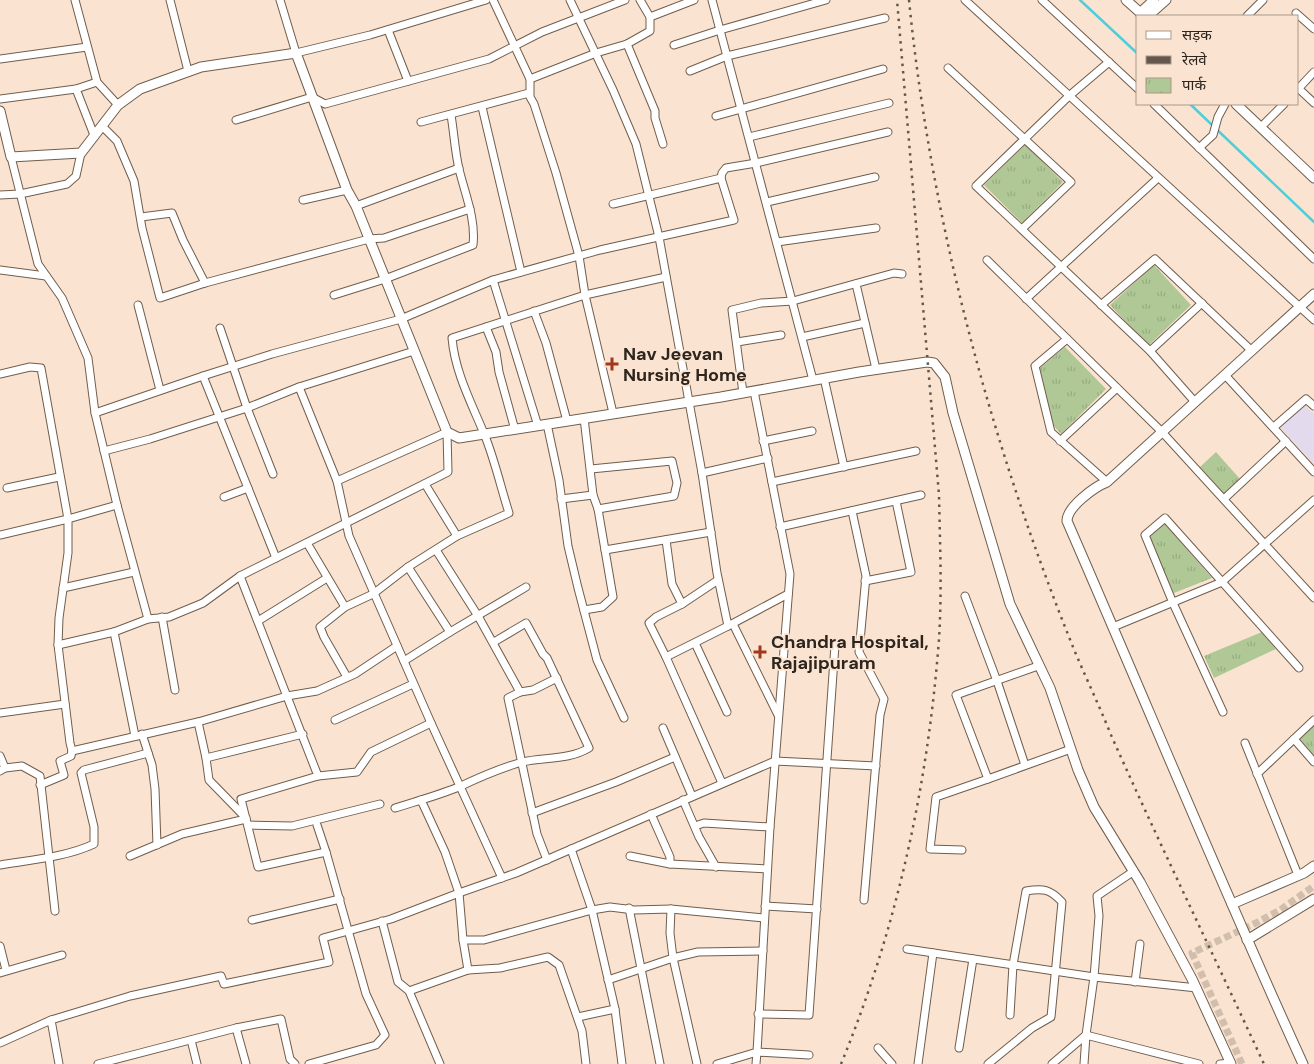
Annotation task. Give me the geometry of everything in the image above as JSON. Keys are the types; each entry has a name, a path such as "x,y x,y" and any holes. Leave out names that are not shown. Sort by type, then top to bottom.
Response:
{"street":[{"path":"75,0 98,82 118,105"},
{"path":"170,0 188,71"},
{"path":"58,645 114,632 148,619 169,617 203,603 240,576 448,472 447,432 312,97 280,0"},
{"path":"0,195 20,194 67,184 76,176 81,153 94,135 118,105 140,89 201,67 296,53 388,30 486,0"},
{"path":"493,0 530,79 529,93 556,173 579,256 613,413"},
{"path":"570,0 613,90 636,144 659,237 702,473 718,580 730,625 778,716"},
{"path":"236,120 312,97 325,104 489,59 542,32 626,0"},
{"path":"530,79 596,53 627,44 650,31 650,17 640,0"},
{"path":"650,17 694,0"},
{"path":"712,0 813,380"},
{"path":"674,45 826,0"},
{"path":"965,0 1314,320"},
{"path":"1042,0 1136,87"},
{"path":"1126,0 1144,15"},
{"path":"1144,15 1154,0"},
{"path":"1144,15 1166,0"},
{"path":"1248,15 1263,0"},
{"path":"1299,16 1314,30"},
{"path":"690,71 727,56 885,18"},
{"path":"388,30 408,81"},
{"path":"627,44 655,111 655,118 663,144"},
{"path":"0,59 87,47"},
{"path":"1108,62 1069,96 976,186 1150,351 1195,402"},
{"path":"948,68 1071,182 1022,229"},
{"path":"716,116 883,69"},
{"path":"1299,88 1314,72"},
{"path":"0,99 76,89 98,82"},
{"path":"76,89 94,135"},
{"path":"1299,90 1314,103"},
{"path":"421,122 529,93"},
{"path":"749,136 889,103"},
{"path":"1155,105 1314,259"},
{"path":"1199,148 1212,135 1224,105"},
{"path":"1237,105 1314,178"},
{"path":"1261,127 1283,105"},
{"path":"482,107 520,272"},
{"path":"0,111 38,264 62,298 88,358 95,413 117,506 148,619"},
{"path":"334,296 385,279 472,245 474,237 470,209 459,168 451,115"},
{"path":"102,126 117,141 134,181 142,228 160,298 205,283 369,239 384,238 470,209"},
{"path":"95,413 233,366 401,319 493,280 579,256 734,220 721,178 726,168 756,163 888,132"},
{"path":"11,157 81,153"},
{"path":"356,206 459,168"},
{"path":"767,202 876,177"},
{"path":"612,204 721,178"},
{"path":"1026,299 1158,178"},
{"path":"303,200 348,190"},
{"path":"141,217 172,213 205,283"},
{"path":"777,242 876,228"},
{"path":"1101,305 1155,259 1252,351"},
{"path":"987,260 1162,432 1314,598"},
{"path":"0,270 46,276"},
{"path":"743,392 732,310 761,303 793,301 894,273 902,274"},
{"path":"347,677 320,627 345,607 374,594 408,568 457,536 509,513 484,434 457,368 453,355 452,338 586,295 666,277"},
{"path":"493,280 505,321 543,425 559,480 568,546 597,660 624,718"},
{"path":"856,284 876,369"},
{"path":"1304,1064 1247,940 1067,521 1067,517 1093,488 1107,482 1314,294"},
{"path":"1150,351 1202,303"},
{"path":"138,305 160,390"},
{"path":"534,311 546,343 567,421"},
{"path":"802,337 865,323"},
{"path":"486,327 496,352 515,430"},
{"path":"220,328 247,408 274,474"},
{"path":"737,342 781,335"},
{"path":"1067,339 1035,366 1051,432 1107,482"},
{"path":"104,451 220,417 298,387 414,351"},
{"path":"447,432 459,438 689,402 876,369 927,362 934,363 945,377 953,413 1010,604 1050,688 1094,807 1134,871 1197,988 1231,1064 1220,1064"},
{"path":"0,374 30,368 41,368 68,519 68,553 59,618 58,645 72,756 60,761 64,775 40,784"},
{"path":"1225,375 1314,472"},
{"path":"203,376 276,558"},
{"path":"824,378 844,467"},
{"path":"298,387 337,481 349,536 413,684 502,878"},
{"path":"1060,441 1117,388"},
{"path":"754,391 790,574 767,869 756,1064"},
{"path":"1274,428 1306,399 1314,406"},
{"path":"584,418 593,495 598,509 613,597 602,607 584,610"},
{"path":"764,441 812,431"},
{"path":"337,481 447,432"},
{"path":"1224,499 1286,441"},
{"path":"772,482 916,451"},
{"path":"702,473 768,458"},
{"path":"591,469 672,461 677,483 674,496 598,509"},
{"path":"7,488 59,476"},
{"path":"425,484 457,536"},
{"path":"224,497 248,488"},
{"path":"561,499 593,495"},
{"path":"780,528 920,495"},
{"path":"1113,627 1222,582 1266,545 1314,500"},
{"path":"865,581 911,572 896,501"},
{"path":"0,535 117,506"},
{"path":"852,511 866,576 859,652 884,699 880,715 864,900"},
{"path":"1223,712 1173,603 1146,535 1165,518 1299,668"},
{"path":"605,550 711,532"},
{"path":"666,540 672,584 682,604"},
{"path":"307,543 345,607"},
{"path":"436,550 494,642 520,692"},
{"path":"408,568 450,632"},
{"path":"63,588 119,577 134,572"},
{"path":"240,576 318,776"},
{"path":"258,621 327,578"},
{"path":"718,580 649,623 722,783"},
{"path":"404,661 526,587"},
{"path":"666,657 788,594"},
{"path":"965,596 997,681 1025,765"},
{"path":"162,617 175,690"},
{"path":"395,808 522,762 579,754 589,748 557,678 526,623 494,642"},
{"path":"114,632 139,735 152,765 157,845"},
{"path":"695,643 726,712"},
{"path":"758,1014 809,1015 817,909 835,645 784,644"},
{"path":"72,751 198,722 287,696 316,691 355,674 397,646"},
{"path":"988,779 956,695 1038,666"},
{"path":"547,860 537,834 508,698 520,692 533,690 557,678"},
{"path":"335,720 413,684"},
{"path":"0,713 65,704"},
{"path":"1257,774 1314,720"},
{"path":"198,722 209,780 247,822"},
{"path":"326,852 258,867 241,799 318,776 357,772 371,752 431,723"},
{"path":"663,728 692,796"},
{"path":"206,758 303,734"},
{"path":"1294,739 1314,762"},
{"path":"1245,743 1298,875"},
{"path":"962,850 930,849 936,797 1071,749"},
{"path":"0,865 49,857 84,849 94,844 94,827 81,774 84,770 148,753"},
{"path":"0,756 3,770 22,766 40,776 55,911"},
{"path":"532,813 616,782 675,756"},
{"path":"0,1043 51,1020 130,996 221,976 224,984 329,962 323,938 382,921 502,878 775,761 876,766"},
{"path":"421,800 445,852 459,893 468,970"},
{"path":"682,800 716,867"},
{"path":"130,856 182,834 247,822 292,826 380,804"},
{"path":"651,814 670,857 670,864"},
{"path":"695,826 704,823 770,828"},
{"path":"309,1064 376,1045 385,1035 366,994 317,825"},
{"path":"571,849 592,910 615,1008 622,1064"},
{"path":"630,856 670,864 767,869"},
{"path":"1232,904 1314,866"},
{"path":"1084,1064 1099,916 1096,896 1134,871"},
{"path":"988,1064 1032,1028 1050,1017 1062,902 1054,894 1040,889 1026,891 1013,965 1010,1015"},
{"path":"252,920 340,899"},
{"path":"1247,940 1314,899"},
{"path":"765,906 817,909"},
{"path":"463,940 484,940 592,910 610,907 764,918"},
{"path":"629,908 660,1064"},
{"path":"671,910 670,933 673,958 697,1064"},
{"path":"382,921 398,982 409,991 440,1064"},
{"path":"1135,982 1140,944"},
{"path":"0,946 3,972 62,955"},
{"path":"907,949 1094,978 1197,988"},
{"path":"608,980 673,958 698,952 763,951"},
{"path":"918,1064 933,953"},
{"path":"409,991 468,970 500,968 548,957 559,965 578,1017 582,1031 586,1064"},
{"path":"959,1048 973,959"},
{"path":"578,1017 615,1008"},
{"path":"98,1064 236,1028 281,1019 290,1059 295,1064"},
{"path":"51,1020 59,1064"},
{"path":"236,1028 246,1064"},
{"path":"1052,1064 1086,1035"},
{"path":"1086,1035 1200,1064"},
{"path":"191,1040 197,1064"},
{"path":"878,1048 892,1064"},
{"path":"717,1064 757,1052 809,1055"},
{"path":"1052,1064 1057,1064"}],"shaded area":[{"path":"1304,405 1314,414 1314,464 1280,427"}],"green space":[{"path":"1025,144 1063,182 1022,223 984,185"},
{"path":"1154,265 1191,305 1148,346 1110,305"},
{"path":"1065,347 1106,389 1061,434 1052,424 1040,368"},
{"path":"1216,452 1240,479 1224,494 1200,467"},
{"path":"1164,523 1212,578 1174,593 1148,536"},
{"path":"1262,632 1276,649 1214,678 1204,656"},
{"path":"1314,725 1314,756 1300,739"}],"waterway":[{"path":"1080,0 1136,52"},
{"path":"1191,105 1314,222"}],"tunnel":[{"path":"1242,1064 1192,953 1280,910 1314,886"}],"railway":[{"path":"841,1064 861,1013 878,961 907,855 927,748 939,639 941,585 939,495 897,0"},
{"path":"909,0 919,83 932,165 949,248 990,410 1015,490 1043,569 1111,735 1264,1064"}],"place":[{"name":"Nav Jeevan Nursing Home","path":"612,364"},
{"name":"Chandra Hospital, Rajajipuram","path":"760,652"}]}
